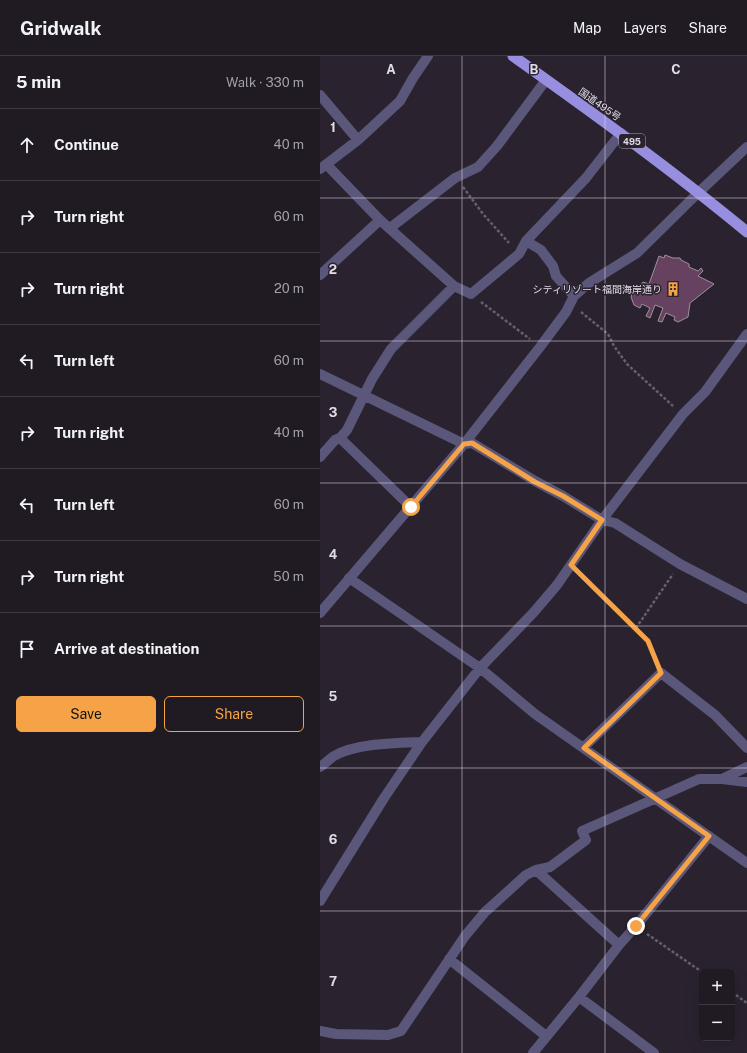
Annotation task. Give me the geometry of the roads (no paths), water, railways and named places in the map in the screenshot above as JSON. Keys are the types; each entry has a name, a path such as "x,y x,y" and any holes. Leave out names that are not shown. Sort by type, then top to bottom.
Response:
{"highway":[{"name":"国道495号","path":"513,56 621,133 699,192 747,232"}],"street":[{"path":"428,56 400,101 358,140 324,167 380,220 454,286 471,294 519,254 526,241 586,178 621,133"},
{"path":"390,228 456,178 478,167 497,146 546,80"},
{"path":"320,94 358,140"},
{"path":"320,613 464,444 540,347 566,312 574,296 589,283 637,253 747,147"},
{"path":"320,276 380,220"},
{"path":"526,241 541,250 553,266 556,276 574,296"},
{"path":"320,457 335,440 340,438 348,430 372,379 391,349 454,286"},
{"path":"320,901 384,798 422,742 480,668 534,612 557,585 602,520 683,414 705,392 747,334"},
{"path":"320,374 464,444 472,443 535,482 563,496 602,520 616,523 680,564 747,599"},
{"path":"340,438 411,507"},
{"path":"349,578 480,668 535,714 747,863"},
{"path":"584,748 661,673 715,715 747,748"},
{"path":"320,767 334,756 352,749 422,742"},
{"path":"722,779 747,767"},
{"path":"320,1032 336,1034 388,1035 401,1031 465,936 485,912 526,875 536,870 550,867 586,840 582,831 699,779 722,779 747,782"},
{"path":"533,1053 579,997 619,944 636,926 709,836"},
{"path":"536,870 619,944"},
{"path":"449,959 546,1036"},
{"path":"579,997 654,1053"}],"place":[{"name":"シティリゾート福間海岸通り","path":"673,289"}]}
